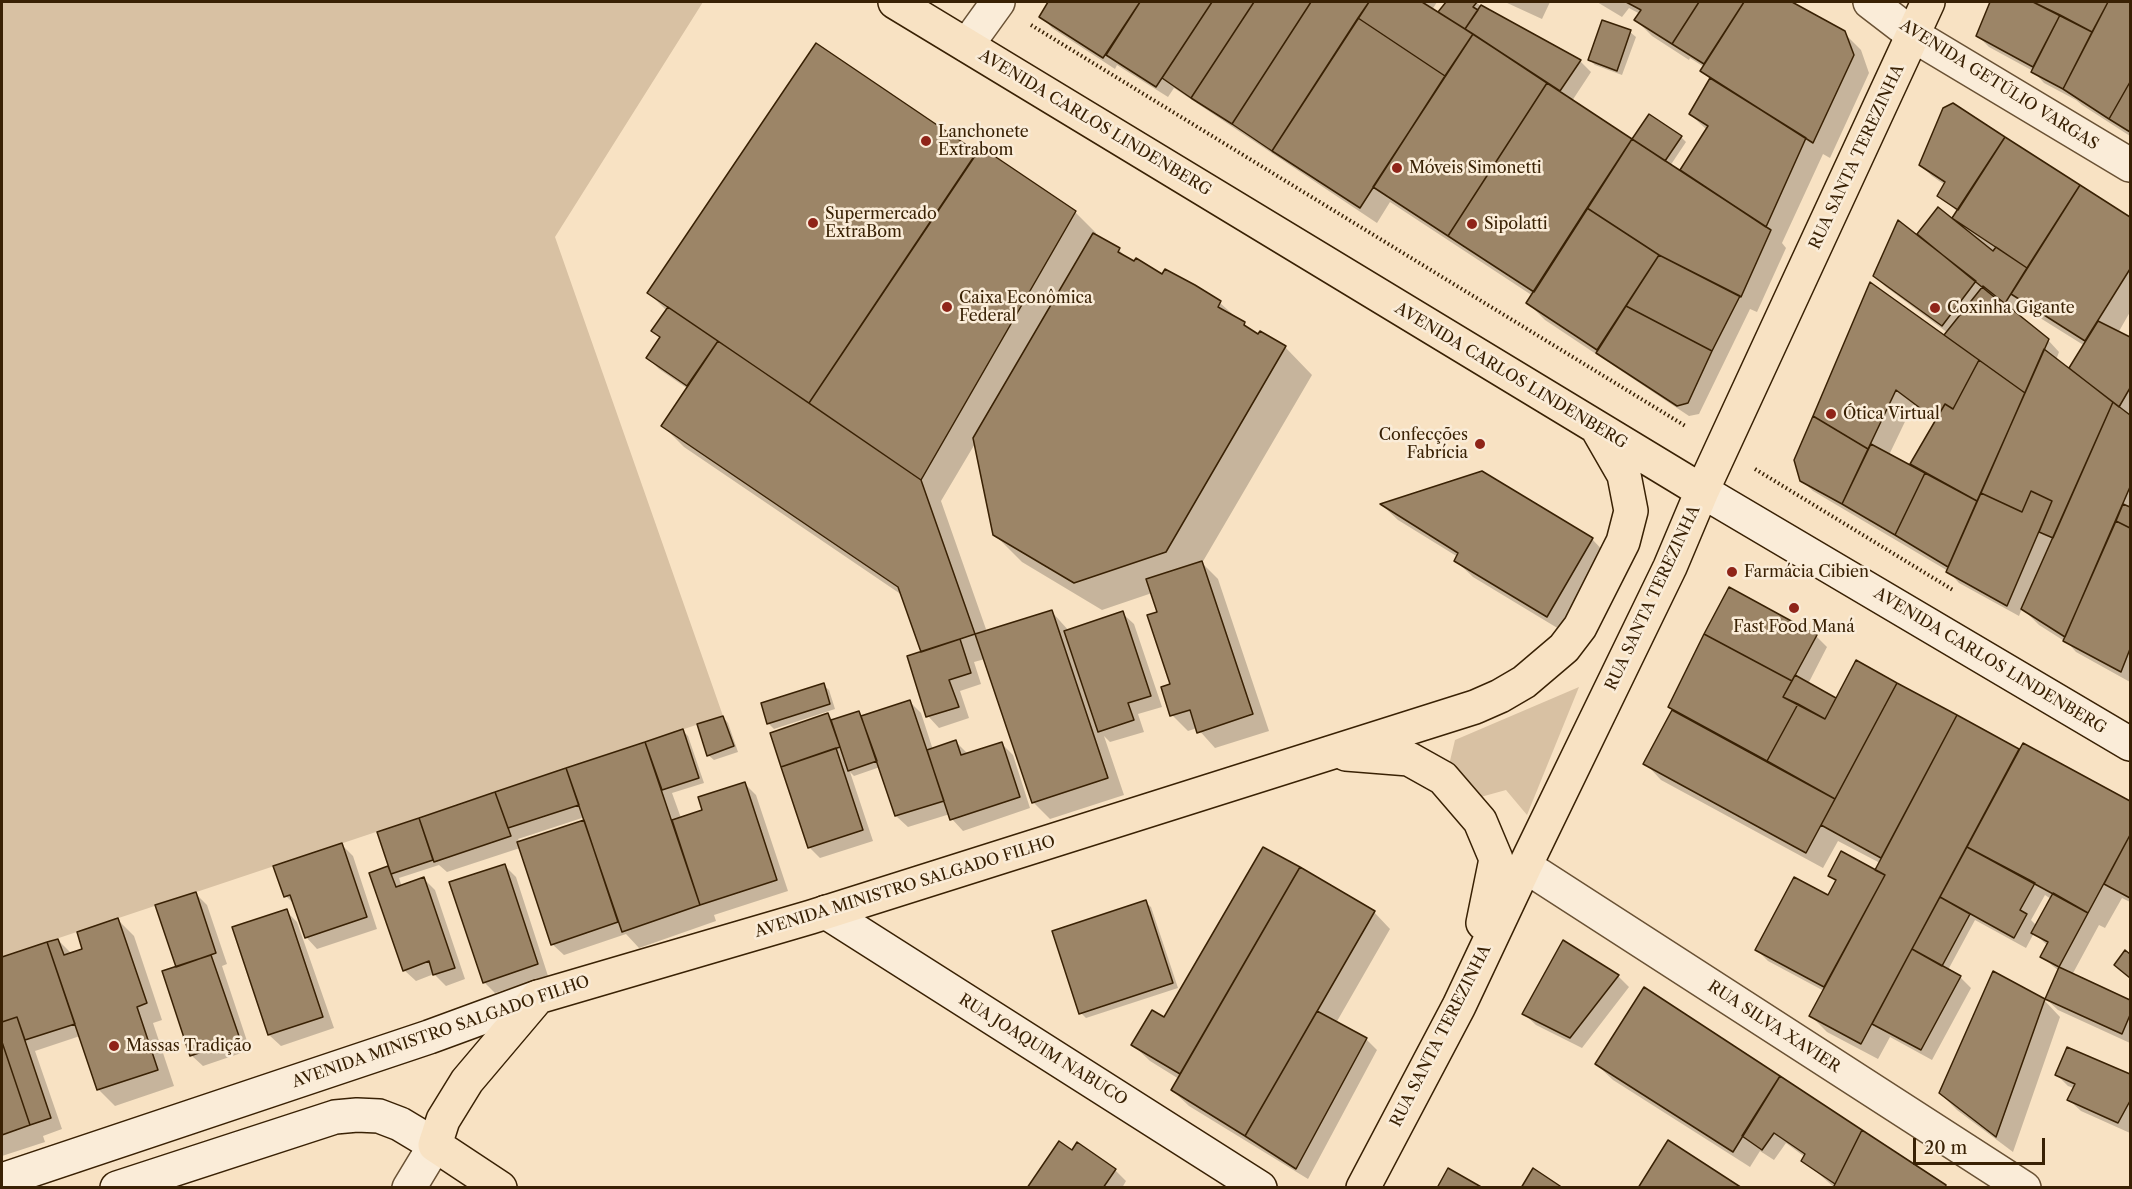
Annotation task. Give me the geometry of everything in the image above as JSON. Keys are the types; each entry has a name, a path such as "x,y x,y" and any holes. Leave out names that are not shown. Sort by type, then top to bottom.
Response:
{"main road":[{"name":"AVENIDA CARLOS LINDENBERG","path":"895,2 1597,429 2130,744"},
{"name":"AVENIDA GETÚLIO VARGAS","path":"1870,2 1913,35 2130,165"},
{"name":"RUA SANTA TEREZINHA","path":"1363,1188 1459,1006 1670,567 1702,491 1928,2"},
{"path":"967,45 997,3"},
{"name":"AVENIDA MINISTRO SALGADO FILHO","path":"2,1180 429,1037 538,997 826,912 1329,753 1500,696 1524,682 1564,648 1580,627 1623,542 1630,511 1624,475 1597,429"},
{"path":"1329,753 1409,759 1443,778 1480,821 1496,859 1485,919 1459,1006"},
{"name":"RUA SILVA XAVIER","path":"1525,866 2024,1188"},
{"name":"RUA JOAQUIM NABUCO","path":"826,912 1260,1188"},
{"path":"409,1188 435,1145 443,1120 467,1081 538,997"},
{"path":"117,1188 335,1117 357,1115 379,1116 400,1124 500,1188"}],"path":[{"path":"997,3 1957,592"}],"shaded area":[{"path":"2,2 703,2 555,237 723,716 2,957"},
{"path":"1579,687 1527,815 1506,790 1477,798 1449,765 1455,740"}],"building":[{"path":"1048,2 1140,2 1103,58 1039,17"},
{"path":"1140,2 1212,2 1156,87 1106,55"},
{"path":"1212,2 1254,2 1191,98 1162,78"},
{"path":"1254,2 1311,2 1232,124 1191,98"},
{"path":"1311,2 1369,2 1272,151 1232,124"},
{"path":"1369,2 1422,2 1473,34 1445,76 1358,18"},
{"path":"1446,2 1477,2 1473,7 1478,10 1465,29 1438,12"},
{"path":"1626,2 1699,2 1672,44 1634,20 1641,10"},
{"path":"1699,2 1744,2 1704,64 1672,44"},
{"path":"1744,2 1792,2 1845,31 1854,55 1813,143 1700,71"},
{"path":"1990,2 2033,2 2060,15 2033,67 1976,36"},
{"path":"2033,2 2108,2 2092,32"},
{"path":"2108,2 2130,2 2130,82 2109,119 2063,89"},
{"path":"1481,5 1581,60 1560,91 1465,29"},
{"path":"2060,15 2092,32 2063,89 2031,72"},
{"path":"1358,18 1445,76 1360,208 1272,151"},
{"path":"1602,20 1631,30 1617,71 1588,60"},
{"path":"1473,34 1547,83 1448,236 1373,187"},
{"name":"Supermercado ExtraBom","path":"816,43 977,152 809,403 647,293"},
{"path":"1710,78 1806,138 1766,227 1680,170 1708,126 1689,114"},
{"path":"2130,82 2130,132 2109,119"},
{"path":"1547,83 1632,139 1534,292 1448,236"},
{"path":"1953,103 2005,137 1958,210 1937,196 1945,182 1919,165 1943,108"},
{"path":"1649,114 1682,136 1665,161 1632,139"},
{"path":"2005,137 2080,185 2027,268 1952,218"},
{"path":"1632,139 1771,230 1741,297 1659,255 1587,208"},
{"name":"Caixa Econômica Federal","path":"981,147 1076,211 921,480 809,403"},
{"path":"2080,185 2130,217 2130,269 2085,341 2011,294"},
{"path":"1938,207 1993,251 1996,247 2027,268 2004,305 1917,234"},
{"path":"1587,208 1659,255 1597,350 1526,303"},
{"path":"1898,220 1976,281 1942,326 1873,276"},
{"path":"1093,233 1120,248 1118,252 1134,261 1136,258 1162,274 1165,269 1195,285 1221,301 1218,307 1245,322 1244,325 1286,346 1166,552 1074,583 993,535 973,438"},
{"path":"1659,255 1740,296 1712,351 1626,306"},
{"path":"1870,282 1979,360 1953,409 1945,404 1936,420 1896,390 1868,449 1813,416"},
{"path":"1983,286 2049,339 2025,393 1944,335"},
{"path":"1626,306 1712,351 1688,403 1677,406 1596,353"},
{"path":"668,307 718,341 687,386 646,358 660,337 651,331"},
{"path":"2098,321 2130,337 2130,388 2119,407 2069,368"},
{"path":"718,341 921,480 975,634 921,652 898,587 661,426"},
{"path":"2044,349 2113,402 2053,538 2039,532 2052,501 2031,491 2022,512 1981,493"},
{"path":"1979,360 2025,393 1977,501 1910,464 1945,404 1953,409"},
{"path":"2113,402 2130,415 2130,487 2065,637 2021,609"},
{"path":"1813,416 1868,449 1842,504 1800,481 1794,460"},
{"path":"1871,444 1925,473 1895,535 1842,504"},
{"path":"1482,471 1593,538 1547,617 1454,561 1458,553 1380,504"},
{"path":"1925,473 1977,501 1948,567 1895,535"},
{"path":"2031,491 2052,501 2007,606 1946,572 1981,493 2022,512"},
{"path":"2123,504 2130,507 2130,528 2116,521"},
{"path":"2116,521 2130,528 2130,649 2121,672 2063,641"},
{"path":"1202,561 1253,714 1197,733 1190,710 1170,716 1161,687 1170,684 1147,615 1157,612 1146,579"},
{"path":"1729,587 1817,635 1792,681 1704,634"},
{"path":"1052,610 1108,778 1032,803 975,634"},
{"path":"1123,611 1151,696 1128,703 1134,720 1098,732 1064,631"},
{"path":"1704,634 1792,681 1783,697 1798,704 1767,761 1668,707"},
{"path":"960,639 971,673 949,680 959,707 926,717 907,656"},
{"path":"1856,660 1897,683 1835,799 1767,761 1798,704 1825,719"},
{"path":"1795,675 1836,698 1825,719 1783,697"},
{"path":"824,683 830,704 767,724 761,703"},
{"path":"1897,683 1957,715 1881,858 1821,825"},
{"path":"910,700 944,801 895,816 861,716"},
{"path":"1672,710 1835,799 1806,853 1643,764"},
{"path":"859,711 877,761 848,771 831,720"},
{"path":"828,713 840,747 781,767 770,733"},
{"path":"1957,715 2019,749 1861,1044 1809,1016 1885,875 1875,870"},
{"path":"723,716 734,746 707,756 697,724"},
{"path":"683,729 699,778 662,790 645,742"},
{"path":"956,740 961,755 1002,742 1020,797 950,820 927,750"},
{"path":"645,742 700,905 622,932 566,768"},
{"path":"2023,743 2130,801 2130,835 2088,913 1967,847"},
{"path":"836,748 863,830 808,848 781,767"},
{"path":"566,768 579,805 508,828 495,792"},
{"path":"745,782 777,880 700,905 672,820 702,810 698,797"},
{"path":"495,792 511,836 434,862 419,818"},
{"path":"419,818 433,860 391,874 377,832"},
{"path":"584,820 618,922 551,945 517,842"},
{"path":"2130,835 2130,898 2104,884"},
{"path":"342,843 367,917 305,938 290,895 284,897 273,866"},
{"path":"1263,847 1300,867 1180,1074 1131,1045 1152,1010 1164,1017"},
{"path":"1967,847 2035,883 2020,910 2027,914 2014,938 1940,897"},
{"path":"1841,851 1885,875 1824,987 1755,950 1794,877 1828,895 1836,880 1828,876"},
{"path":"505,864 538,964 483,983 449,882"},
{"path":"388,866 396,887 424,877 455,968 433,975 429,961 403,971 369,873"},
{"path":"1300,867 1375,911 1245,1136 1171,1090"},
{"path":"196,892 216,953 176,967 155,905"},
{"path":"2053,893 2088,913 2059,967 2040,957 2048,942 2031,933"},
{"path":"1940,897 1970,914 1942,966 1912,949"},
{"path":"1146,900 1173,983 1079,1014 1052,931"},
{"path":"287,909 323,1017 268,1035 232,927"},
{"path":"118,918 147,1003 137,1007 158,1070 97,1090 47,942 58,939 64,955 82,949 77,932"},
{"path":"1563,940 1619,975 1570,1038 1522,1014"},
{"path":"47,942 75,1024 25,1040 17,1017 2,1022 2,957"},
{"path":"1912,949 1961,976 1921,1050 1872,1024"},
{"path":"2125,950 2130,954 2130,978 2114,965"},
{"path":"211,955 240,1039 190,1056 162,971"},
{"path":"2059,967 2130,1000 2130,1015 2122,1034 2045,999"},
{"path":"1993,971 2045,999 1996,1137 1939,1093"},
{"path":"1644,987 1780,1076 1733,1152 1595,1064"},
{"path":"1317,1011 1367,1038 1296,1169 1245,1136"},
{"path":"17,1017 51,1118 30,1125 2,1042 2,1022"},
{"path":"2,1042 30,1125 2,1135"},
{"path":"2067,1047 2130,1074 2130,1101 2118,1123 2067,1100 2075,1084 2055,1075"},
{"path":"1780,1076 1862,1130 1835,1184 1801,1161 1805,1154 1774,1133 1762,1150 1742,1136"},
{"path":"1862,1130 1946,1185 1945,1188 1833,1188"},
{"path":"1668,1140 1742,1188 1638,1188"},
{"path":"1059,1141 1072,1150 1077,1142 1116,1169 1103,1188 1027,1188"},
{"path":"1448,1168 1483,1188 1437,1188"},
{"path":"1533,1168 1563,1188 1521,1188"}],"place":[{"name":"Lanchonete Extrabom","path":"926,141"},
{"name":"Móveis Simonetti","path":"1397,168"},
{"name":"Supermercado ExtraBom","path":"813,223"},
{"name":"Sipolatti","path":"1472,224"},
{"name":"Caixa Econômica Federal","path":"947,307"},
{"name":"Coxinha Gigante","path":"1935,308"},
{"name":"Ótica Virtual","path":"1831,414"},
{"name":"Confecções Fabrícia","path":"1480,444"},
{"name":"Farmácia Cibien","path":"1732,572"},
{"name":"Fast Food Maná","path":"1794,608"},
{"name":"Massas Tradição","path":"114,1046"}]}
